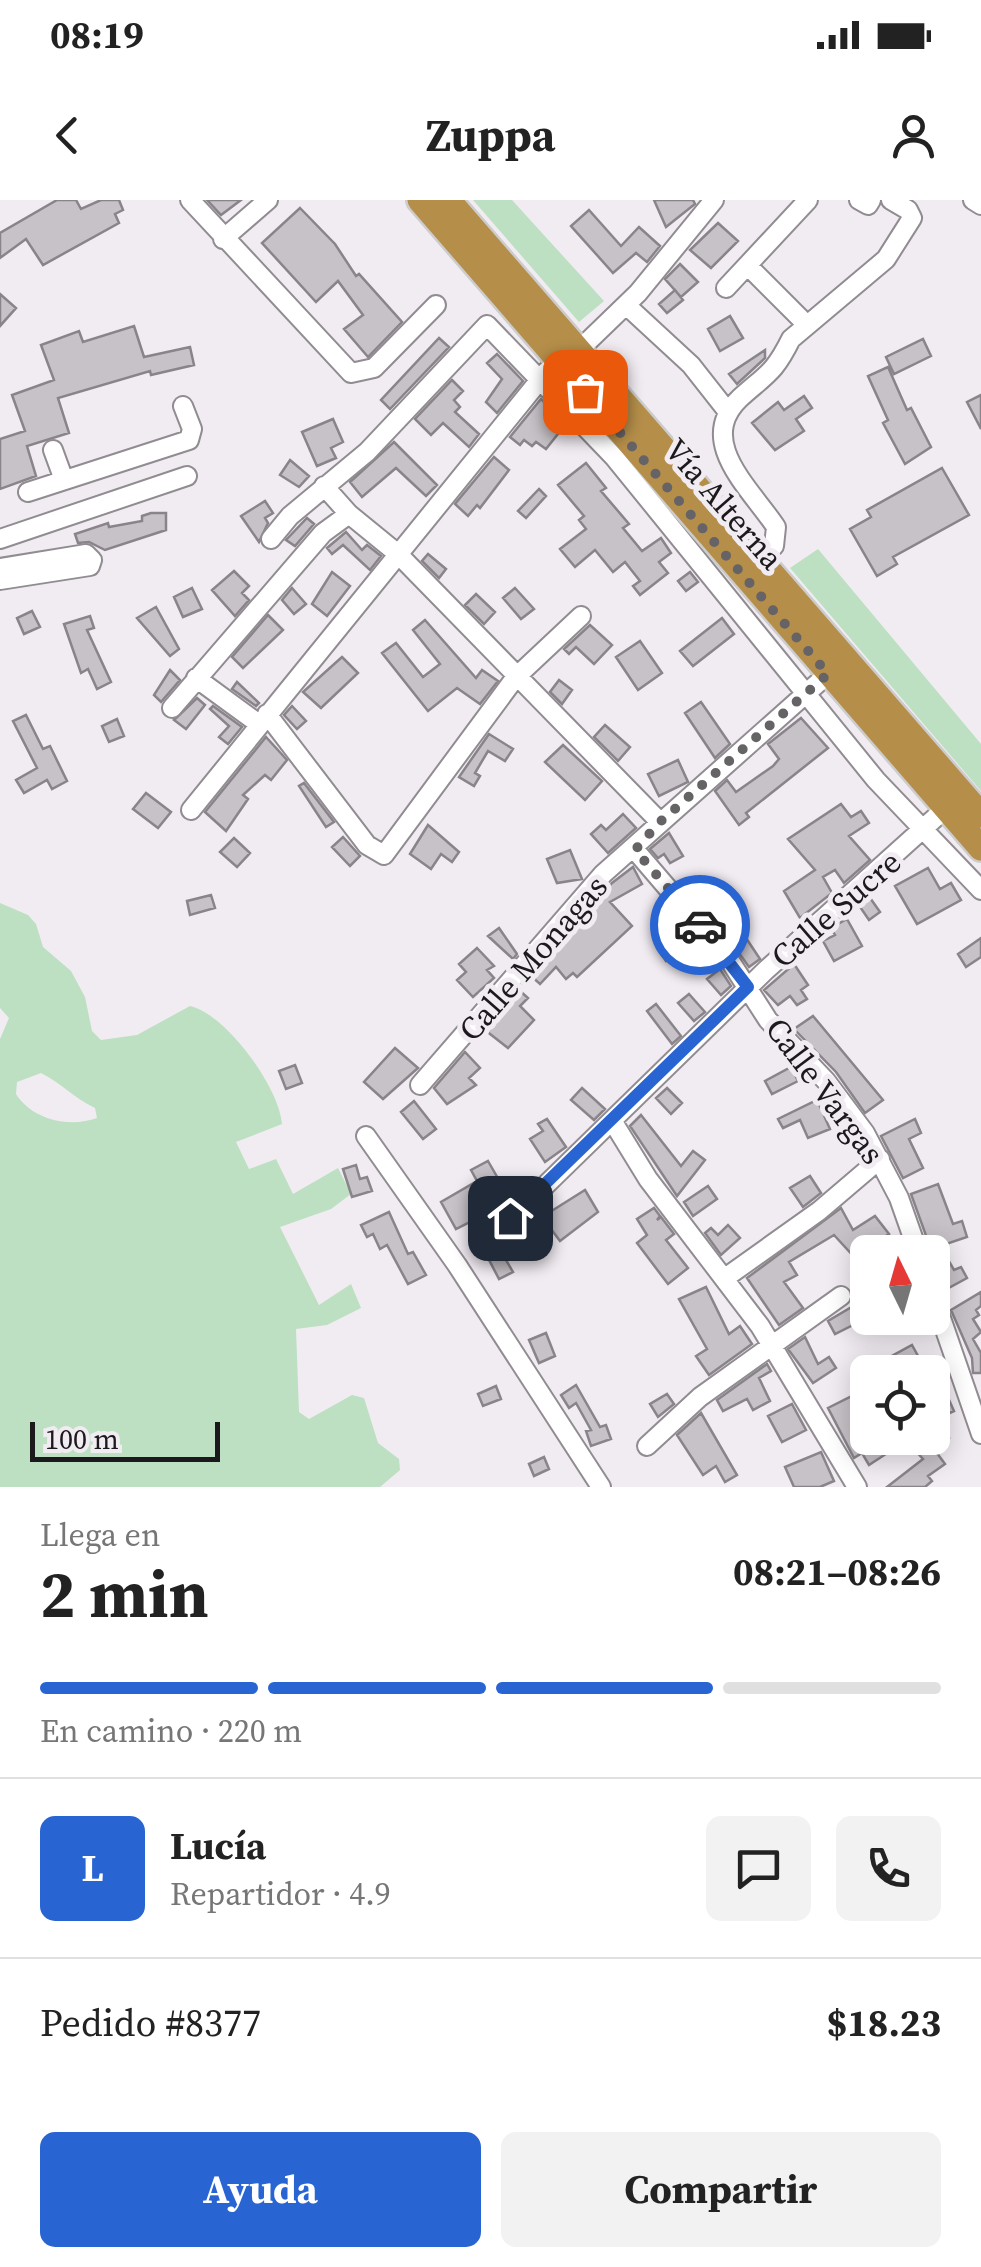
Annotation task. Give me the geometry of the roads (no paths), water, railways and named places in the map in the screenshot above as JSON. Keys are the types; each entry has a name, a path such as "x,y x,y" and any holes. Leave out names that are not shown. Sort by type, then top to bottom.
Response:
{"highway":[{"name":"Vía Alterna","path":"420,200 981,848"},
{"name":"Vía Alterna","path":"448,200 559,362 758,560 981,815"}],"street":[{"path":"190,200 352,373 374,368 436,305"},
{"path":"223,239 268,200"},
{"path":"191,810 559,362 626,305 714,200"},
{"path":"726,288 808,200"},
{"path":"859,200 868,205 871,200"},
{"path":"758,560 774,546 777,532 724,450 720,433 728,412 784,358 789,342 896,246 912,218 908,210 891,200"},
{"path":"973,200 981,205"},
{"path":"748,266 807,326"},
{"path":"626,305 691,365 728,412"},
{"path":"271,539 324,486 368,452 487,325 559,362 669,520 806,694 981,890"},
{"path":"28,492 189,440 192,428 183,406"},
{"path":"54,450 96,507"},
{"path":"0,539 187,476"},
{"path":"324,486 349,514 398,554 515,678 571,726 660,822"},
{"path":"172,708 324,533 349,514"},
{"path":"23,532 31,569"},
{"path":"0,568 31,569"},
{"path":"0,580 31,569"},
{"path":"196,678 263,719 368,845 384,855 515,678 581,616"},
{"name":"Calle Monagas","path":"420,1085 603,874 635,850 660,822 828,674"},
{"name":"Calle Sucre","path":"510,1218 748,987 946,808"},
{"name":"Calle Vargas","path":"635,850 748,987 768,1020 826,1082 880,1159 911,1235"},
{"path":"613,1122 648,1179 772,1344 857,1487"},
{"path":"366,1136 458,1265 601,1487"},
{"path":"725,1278 818,1211 880,1159"},
{"path":"647,1446 700,1397 841,1296"},
{"path":"947,1335 981,1434"}]}
